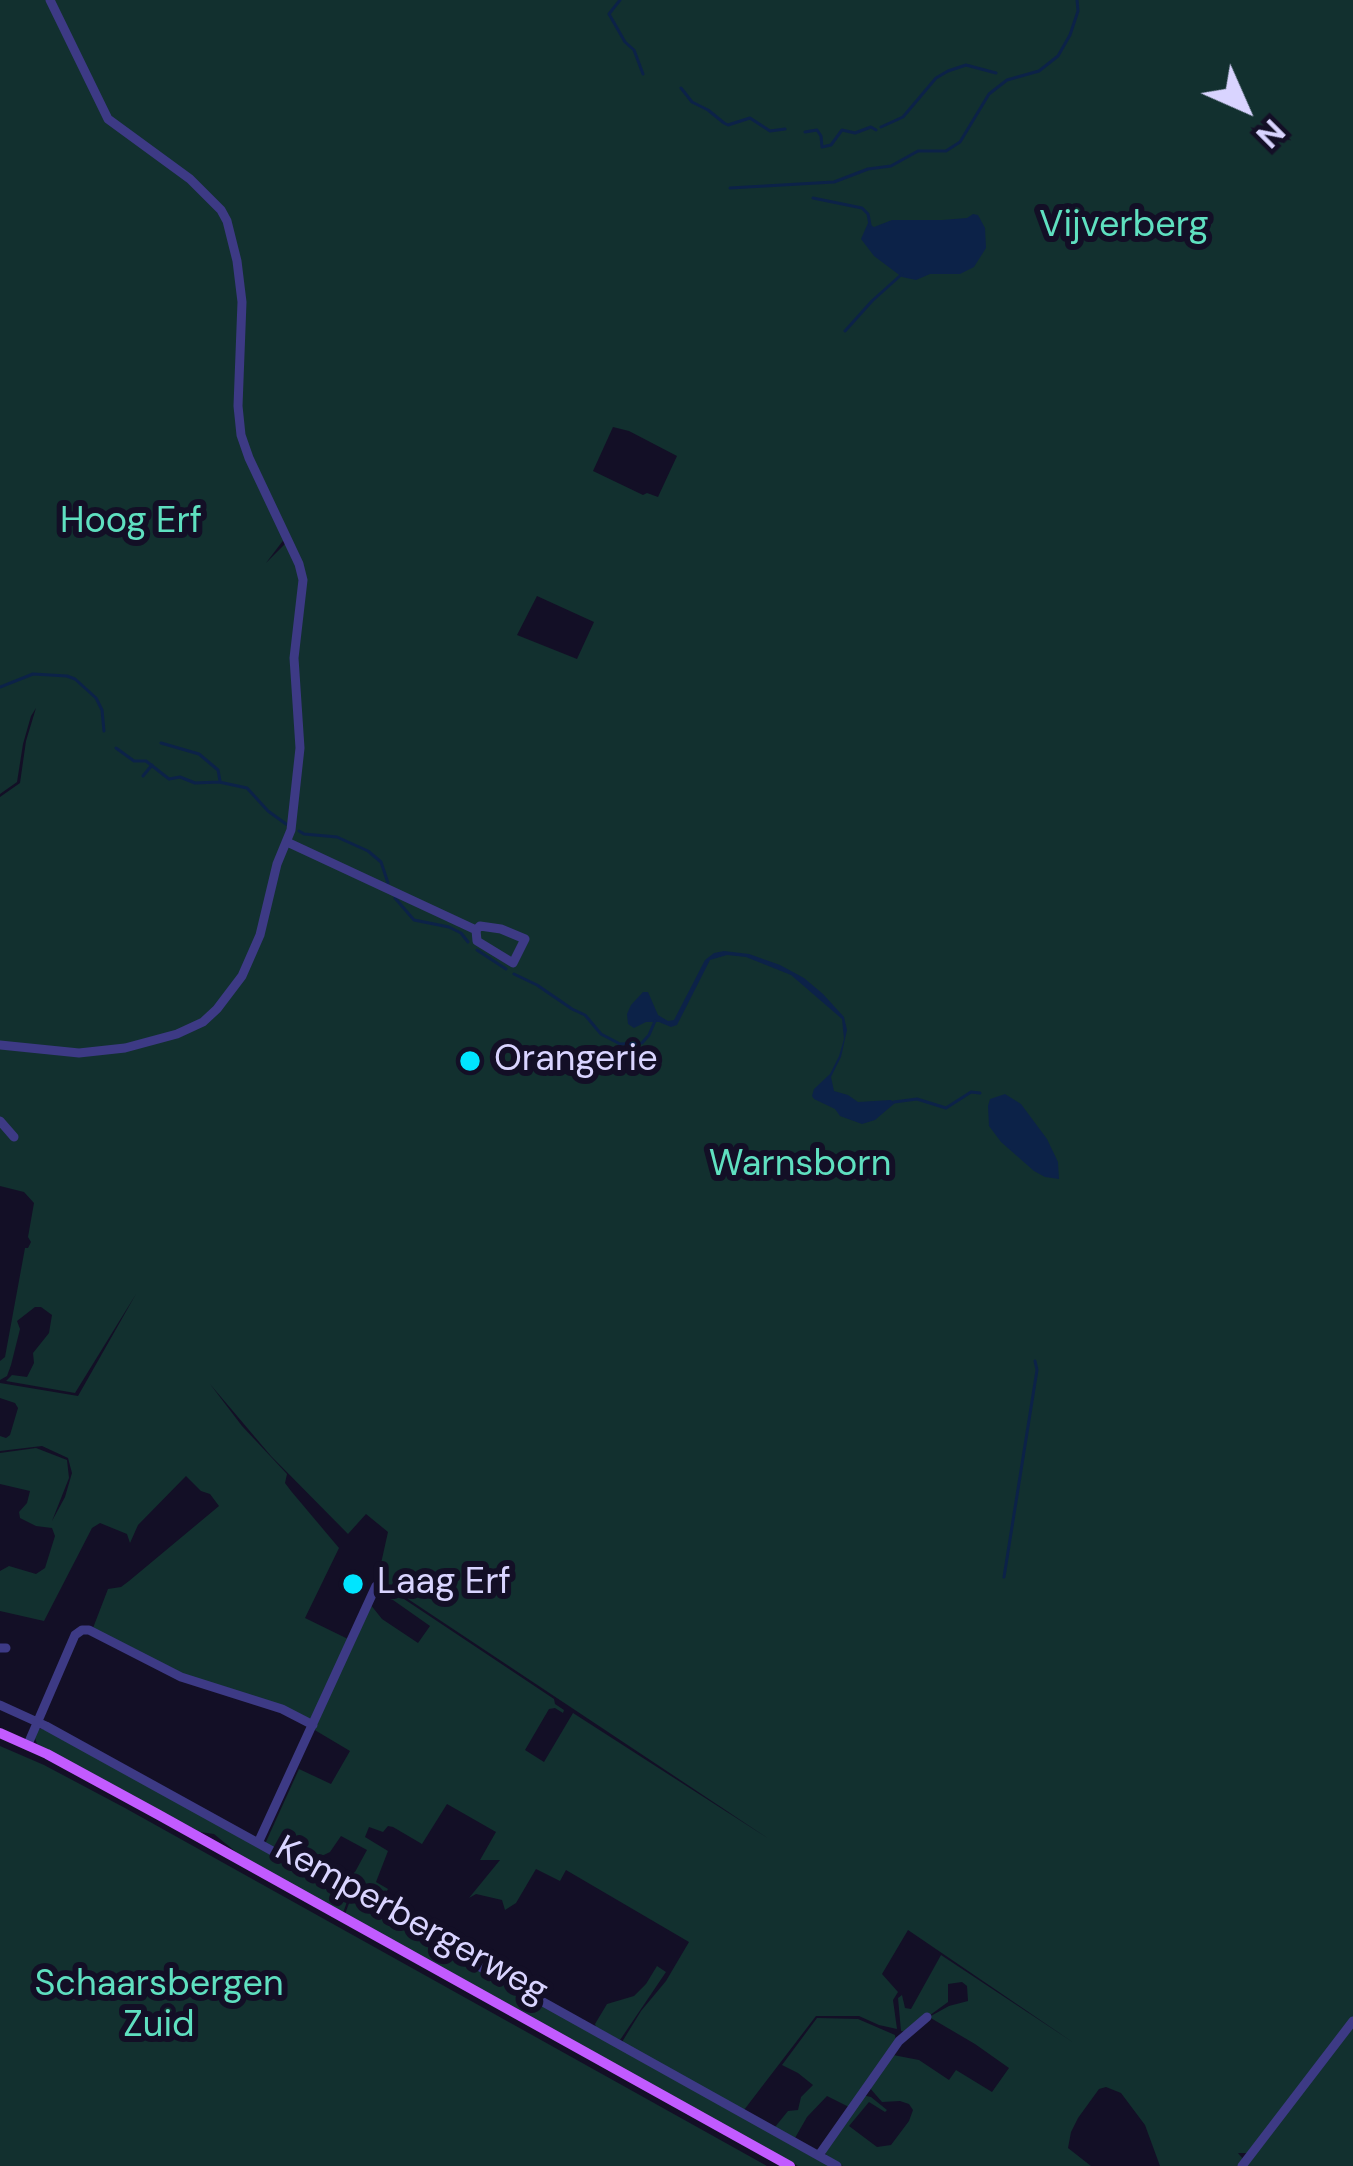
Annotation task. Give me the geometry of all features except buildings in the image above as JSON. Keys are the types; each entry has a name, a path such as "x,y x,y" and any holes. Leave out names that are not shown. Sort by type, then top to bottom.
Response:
{"main road":[{"name":"Kemperbergerweg","path":"0,1733 28,1744 790,2166"}],"street":[{"path":"0,1045 102,1052 169,1038 203,1022 230,994 260,935 287,842 300,748 294,658 302,580 241,435 242,302 231,232 221,210 190,179 108,119 50,0"},
{"path":"287,842 476,930"},
{"path":"490,927 525,939 513,963 477,941 476,930 490,927"},
{"path":"0,1121 14,1137"},
{"name":"Kemperbergerweg","path":"258,1843 376,1586"},
{"path":"28,1744 75,1634 85,1630 182,1677 282,1709 313,1726"},
{"name":"Kemperbergerweg","path":"0,1705 838,2166"},
{"path":"819,2155 899,2041 926,2017"},
{"path":"1244,2163 1353,2021"}],"green space":[{"name":"Warnsborn","path":"0,0 48,0 109,123 189,181 226,221 241,302 240,436 285,538 266,563 289,540 242,435 244,302 229,220 191,177 109,118 52,0 1353,0 1353,2017 1249,2153 1238,2153 1244,2160 1239,2166 1160,2166 1145,2125 1121,2093 1106,2087 1099,2089 1071,2132 1068,2148 1091,2166 843,2166 824,2150 862,2095 887,2110 869,2102 849,2126 877,2147 891,2145 909,2121 913,2110 909,2104 882,2102 869,2087 893,2055 919,2060 949,2080 956,2070 992,2092 1009,2068 929,2017 968,2001 962,1982 948,1984 948,2002 907,2032 901,2031 898,1998 902,1995 905,2008 911,2009 941,1955 1074,2043 908,1930 882,1974 898,1992 893,2000 897,2029 859,2016 816,2016 744,2110 622,2042 689,1942 566,1870 560,1881 536,1869 516,1903 505,1910 502,1900 476,1894 469,1898 500,1860 480,1860 496,1832 447,1804 422,1844 393,1827 383,1832 369,1827 365,1837 388,1851 376,1882 388,1889 378,1907 351,1892 350,1875 367,1850 341,1836 330,1852 303,1865 265,1844 299,1769 331,1784 350,1751 313,1729 370,1604 382,1619 418,1643 430,1626 393,1600 377,1595 381,1589 404,1599 564,1710 549,1709 525,1750 544,1762 573,1713 769,1839 405,1597 381,1585 378,1577 388,1532 366,1514 348,1534 271,1456 210,1384 242,1426 287,1474 285,1483 339,1548 305,1618 350,1640 313,1720 275,1703 195,1680 93,1628 108,1589 121,1587 219,1506 186,1476 138,1525 130,1543 127,1534 100,1523 92,1528 44,1621 0,1611 0,1571 9,1566 36,1574 45,1568 55,1536 52,1528 20,1518 30,1491 0,1484 0,1453 36,1448 67,1460 69,1478 52,1521 72,1473 68,1458 42,1446 0,1451 0,1436 10,1435 18,1408 0,1398 0,1383 78,1396 136,1294 75,1393 6,1381 12,1375 27,1377 33,1353 49,1333 52,1315 41,1307 17,1321 20,1329 11,1365 0,1380 25,1248 31,1242 34,1203 24,1192 0,1186 0,1048 56,1054 58,1050 0,1043 0,797 20,783 36,708 23,744 17,782 0,794","holes":["613,427 677,456 658,497 643,495 593,471","537,596 594,622 577,659 517,635"]},
{"path":"39,1729 349,1896 343,1913 242,1857 214,1834 200,1832 37,1744 34,1735"},
{"name":"Schaarsbergen Zuid","path":"0,1746 125,1808 767,2166 0,2166"},
{"path":"351,1898 832,2166 798,2166 345,1914"},
{"path":"657,1966 666,1972 620,2040 596,2027 607,2004 634,1996"},
{"path":"817,2018 858,2019 895,2035 896,2042 849,2107 827,2096 795,2138 775,2127 788,2111 798,2110 801,2097 813,2085 782,2065"},
{"path":"1353,2024 1353,2166 1244,2166"}],"water":[{"path":"973,214 985,228 986,248 974,267 960,274 930,274 916,280 902,277 874,256 861,239 868,223 874,227 892,220 942,220"},
{"path":"724,951 780,965 823,994 844,1017 847,1030 841,1057 831,1077 834,1091 858,1102 895,1103 875,1120 862,1124 814,1099 814,1089 830,1074 839,1056 844,1039 842,1019 791,975 746,957 710,960 677,1025 646,1022 634,1028 628,1024 631,1005 643,992 648,992 658,1015 674,1020 705,960"},
{"path":"1005,1094 1021,1104 1047,1139 1058,1162 1059,1179 1034,1171 989,1126 990,1099"}],"waterway":[{"path":"620,0 609,14 634,50 643,74"},
{"path":"1007,80 1039,71 1058,56 1070,35 1077,0"},
{"path":"881,127 903,117 936,78 948,71 966,65 996,73"},
{"path":"730,188 834,182 891,166 918,151 946,151 960,142 989,94 1007,80"},
{"path":"681,88 692,102 728,125 750,118 770,131 785,129"},
{"path":"805,132 817,130 822,147 831,145 842,130 876,130"},
{"path":"813,198 862,208 870,225"},
{"path":"845,331 902,274"},
{"path":"0,687 33,674 75,679 96,698 104,731"},
{"path":"161,743 199,754 218,770 220,781"},
{"path":"116,748 134,761 146,761 169,779 247,788 286,824"},
{"path":"143,776 152,765"},
{"path":"299,831 337,837 368,851 381,862 388,883"},
{"path":"395,898 414,920 449,927 468,942"},
{"path":"477,950 506,969"},
{"path":"514,974 585,1015 601,1034 620,1044 642,1043 655,1021"},
{"path":"894,1102 917,1099 946,1108 971,1092 980,1093"},
{"path":"1004,1577 1035,1361"}],"place":[{"name":"Orangerie","path":"470,1061"},
{"name":"Laag Erf","path":"353,1584"}],"park label":[{"name":"Vijverberg","path":"1124,227"},
{"name":"Hoog Erf","path":"131,523"}]}
